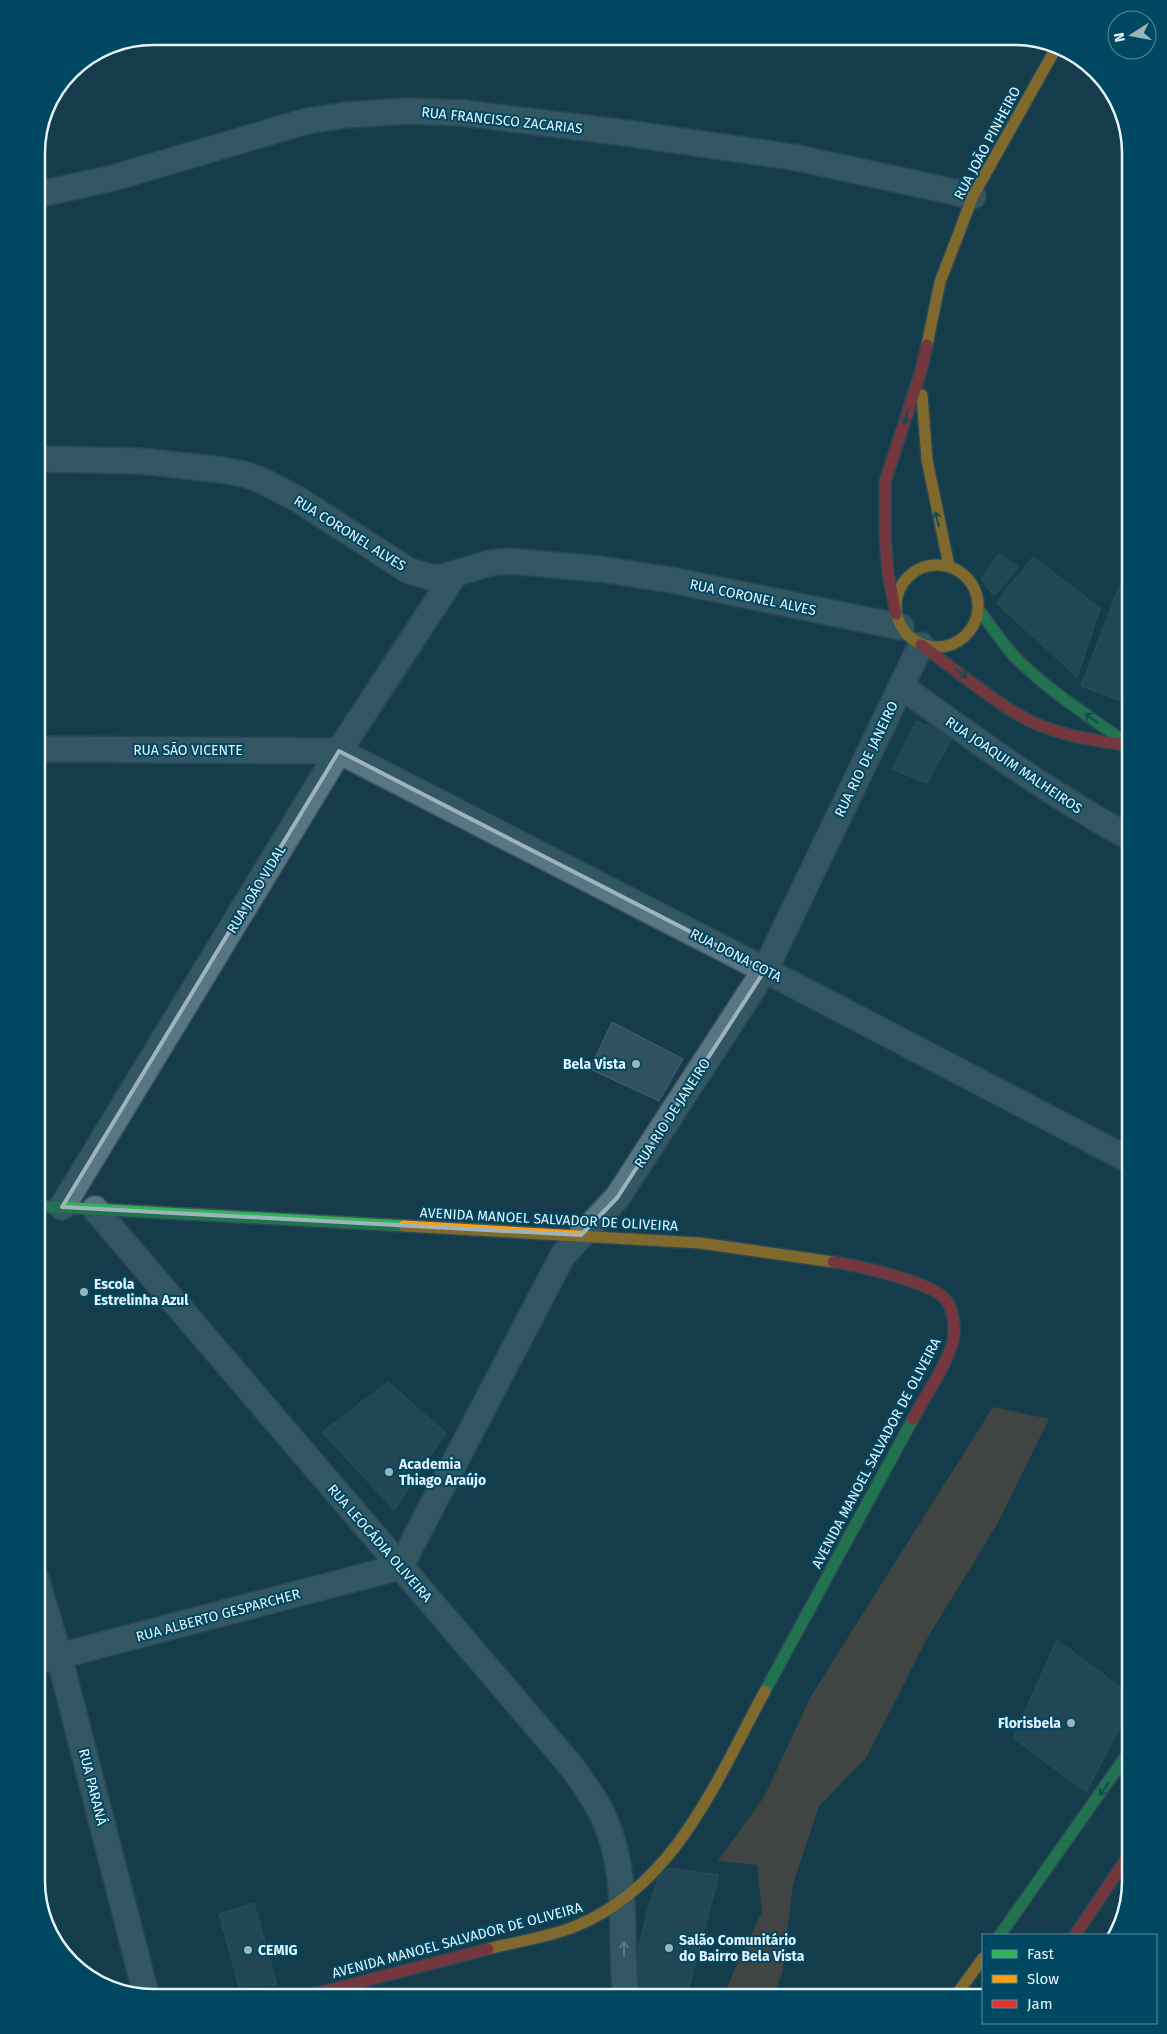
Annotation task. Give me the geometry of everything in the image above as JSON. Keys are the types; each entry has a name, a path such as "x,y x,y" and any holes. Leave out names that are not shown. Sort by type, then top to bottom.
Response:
{"street":[{"name":"RUA JOÃO PINHEIRO","path":"922,371 940,282 973,196 1053,53"},
{"name":"RUA FRANCISCO ZACARIAS","path":"45,192 113,178 307,121 346,115 408,111 482,116 793,157 973,196"},
{"path":"922,371 922,430 930,488 949,566"},
{"path":"922,371 885,482 884,508 888,573 899,621 910,638 1018,715 1042,726 1082,738 1122,745"},
{"name":"RUA CORONEL ALVES","path":"45,459 141,461 244,474 261,480 299,500 409,571 432,577 455,574 490,563 508,561 600,569 899,621"},
{"path":"899,621 896,600 900,586 909,575 921,567 935,564 949,566 962,572 971,582 977,595 978,609 976,622 969,633 959,642 947,647 934,648 921,645"},
{"name":"RUA JOÃO VIDAL","path":"62,1208 339,751 455,574"},
{"path":"978,609 1000,640 1029,670 1063,699 1122,740"},
{"name":"RUA RIO DE JANEIRO","path":"400,1567 563,1255 617,1198 765,970 921,645"},
{"name":"RUA JOAQUIM MALHEIROS","path":"901,686 1018,771 1062,799 1122,833"},
{"name":"RUA SÃO VICENTE","path":"45,749 339,751"},
{"name":"RUA DONA COTA","path":"339,751 1122,1156"},
{"name":"AVENIDA MANOEL SALVADOR DE OLIVEIRA","path":"45,1207 700,1243 843,1263 919,1284 939,1293 946,1299 952,1309 954,1334 942,1366 689,1830 655,1872 623,1900 598,1917 555,1932 334,1989"},
{"name":"RUA LEOCÁDIA OLIVEIRA","path":"95,1209 572,1767 593,1798 606,1822 613,1844 623,1900 626,1989"},
{"name":"RUA ALBERTO GESPARCHER","path":"48,1659 400,1567"},
{"name":"RUA PARANÁ","path":"45,1639 48,1659 144,1989"},
{"path":"1001,1934 1122,1762"},
{"path":"1076,1934 1122,1865"},
{"path":"961,1989 982,1959"}],"highlighted area":[{"path":"339,751 765,970 617,1198 581,1235 62,1207"}],"shaded area":[{"path":"993,1407 1049,1419 996,1526 928,1637 866,1758 819,1806 793,1884 782,1973 776,1989 727,1989 762,1912 757,1865 718,1861 764,1797 811,1696"}],"building":[{"path":"999,554 1019,567 994,596 981,579"},
{"path":"1033,557 1100,608 1077,677 996,603"},
{"path":"1122,579 1122,702 1081,686"},
{"path":"916,721 953,736 927,783 892,769"},
{"name":"Bela Vista","path":"612,1022 683,1059 659,1101 590,1069"},
{"name":"Academia Thiago Araújo","path":"388,1382 446,1433 394,1510 322,1432"},
{"name":"Florisbela","path":"1057,1640 1122,1688 1122,1724 1086,1792 1013,1738"},
{"name":"Salão Comunitário do Bairro Bela Vista","path":"662,1867 719,1875 689,1987 629,1987 648,1909"},
{"name":"CEMIG","path":"254,1903 277,1985 239,1986 219,1914"}],"traffic: fast":[{"path":"978,609 1013,655 1039,679 1122,740"},
{"path":"45,1206 404,1226"},
{"path":"765,1691 913,1419"},
{"path":"1001,1934 1122,1762"}],"traffic: slow":[{"path":"927,345 940,282 973,196 1053,53"},
{"path":"922,395 927,460 949,566"},
{"path":"929,565 945,565 960,572 971,583 978,598 978,606 975,622 966,635 945,647 929,647 914,640 903,629 896,614 896,598 903,583 914,572 929,565"},
{"path":"404,1226 700,1243 833,1262"},
{"path":"488,1949 544,1936 576,1926 611,1908 641,1884 667,1857 690,1826 729,1759 765,1691"},
{"path":"961,1989 982,1959"}],"traffic: jam":[{"path":"896,614 888,573 885,537 885,482 921,371 927,345"},
{"path":"921,645 993,698 1030,721 1072,736 1122,744"},
{"path":"833,1262 875,1270 909,1280 936,1292 947,1301 954,1325 954,1334 949,1354 913,1419"},
{"path":"1076,1934 1122,1865"},
{"path":"334,1989 488,1949"}],"place":[{"name":"Bela Vista","path":"636,1064"},
{"name":"Escola Estrelinha Azul","path":"84,1292"},
{"name":"Academia Thiago Araújo","path":"389,1472"},
{"name":"Florisbela","path":"1071,1723"},
{"name":"Salão Comunitário do Bairro Bela Vista","path":"669,1948"},
{"name":"CEMIG","path":"248,1950"}]}
